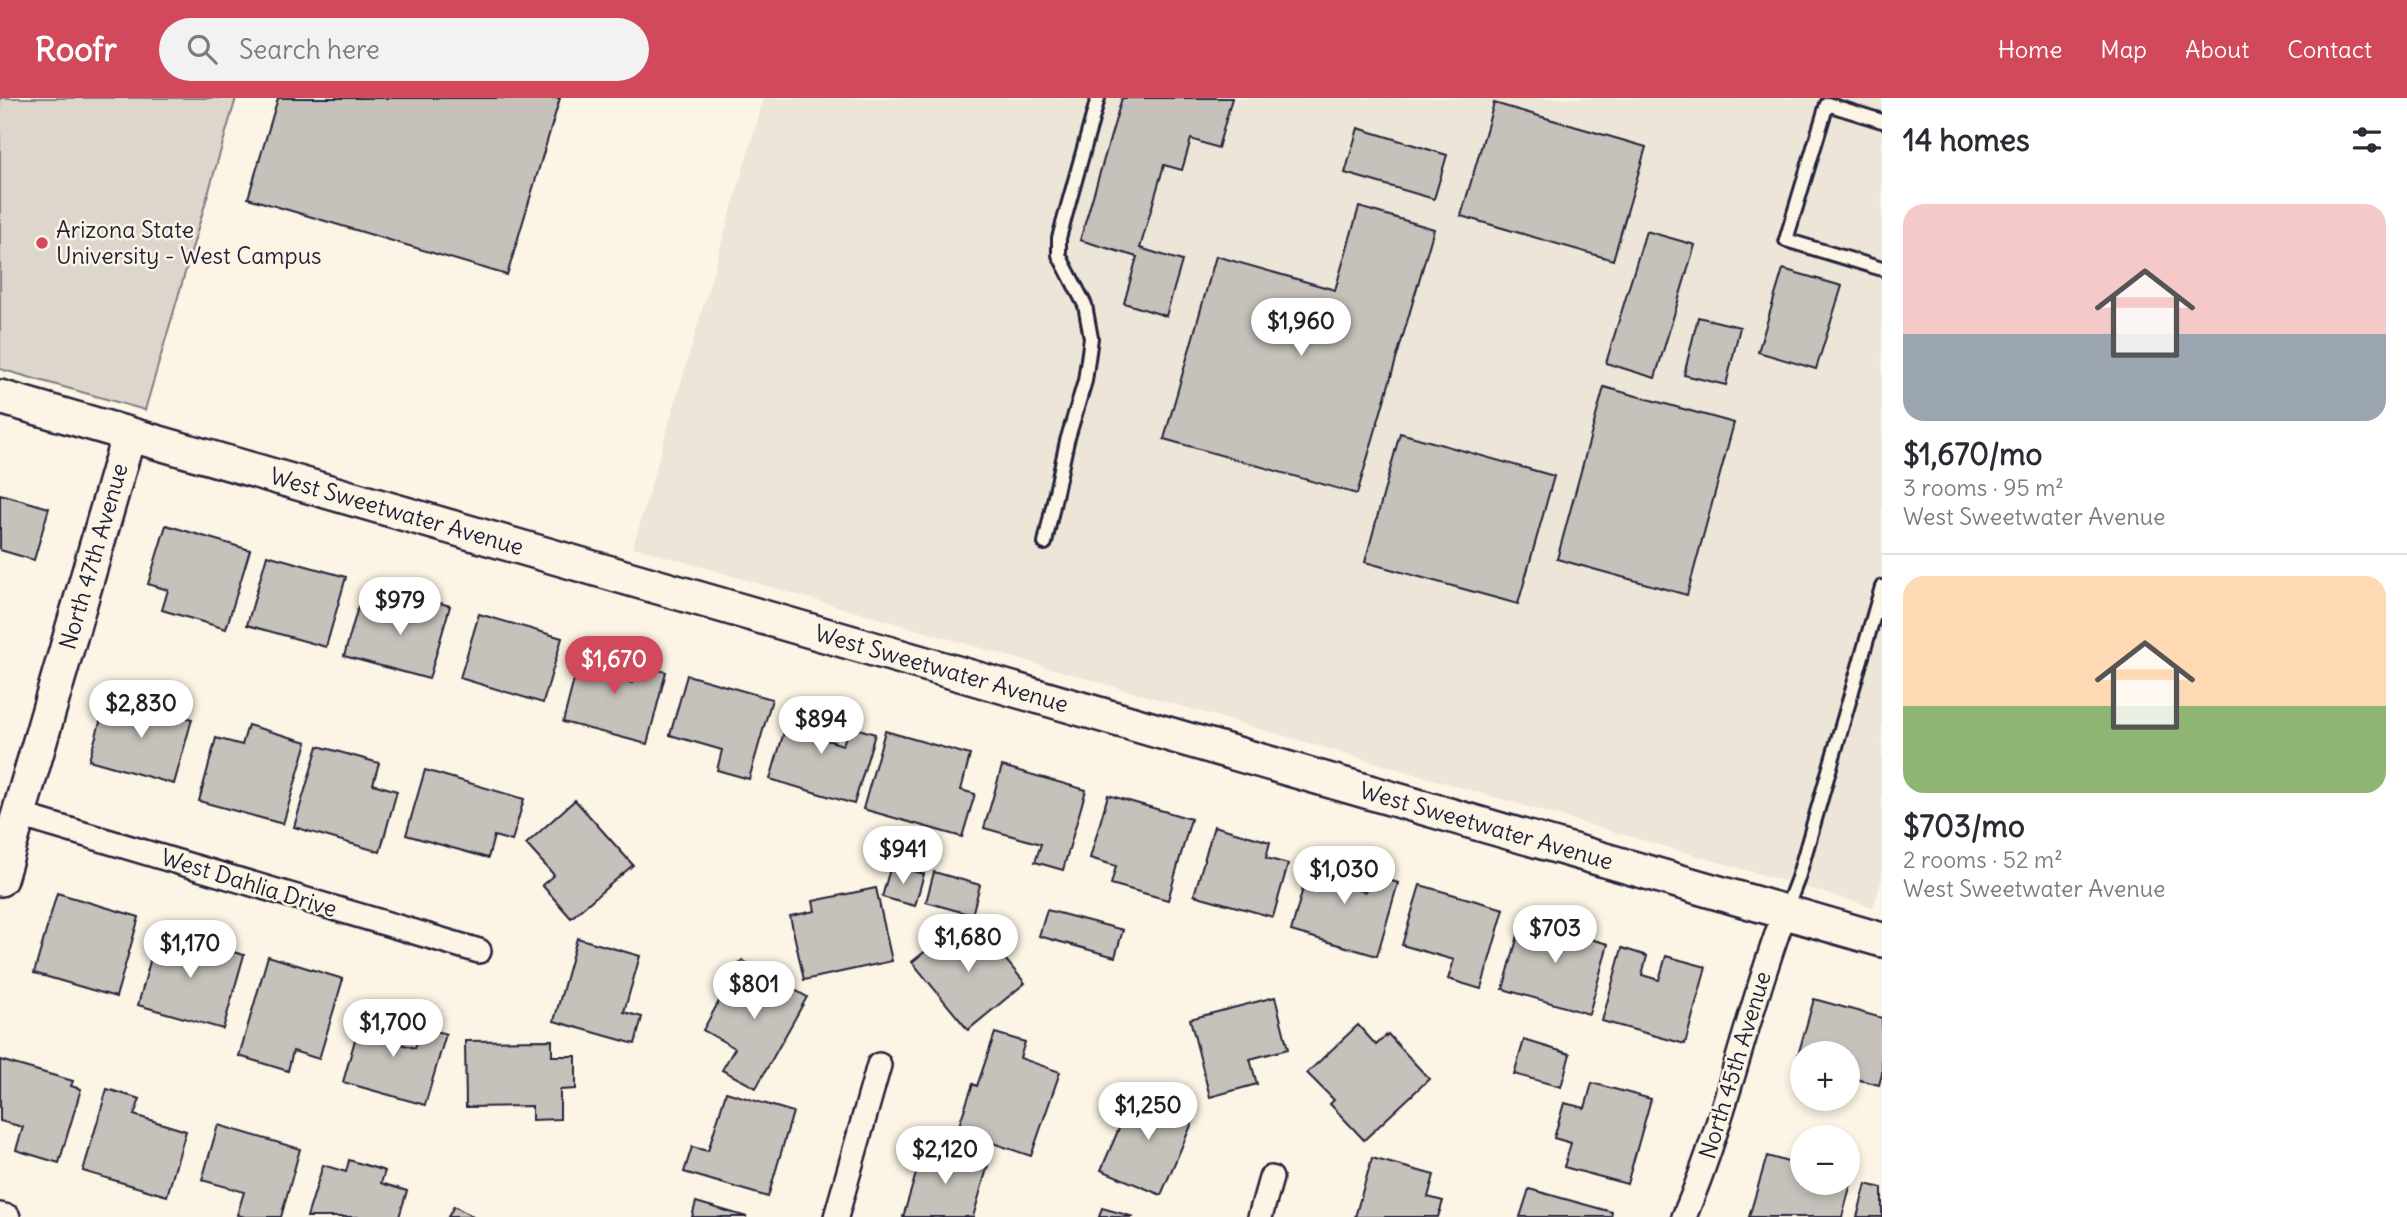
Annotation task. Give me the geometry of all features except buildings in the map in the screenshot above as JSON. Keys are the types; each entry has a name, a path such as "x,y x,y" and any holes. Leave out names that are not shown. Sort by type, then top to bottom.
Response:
{"street":[{"name":"West Sweetwater Avenue","path":"0,397 1882,940"},
{"name":"North 47th Avenue","path":"0,879 129,434"},
{"name":"West Dahlia Drive","path":"19,815 479,951"},
{"name":"North 45th Avenue","path":"1684,1217 1715,1135 1765,965 1785,912"},
{"path":"836,1217 879,1065"},
{"path":"1260,1217 1271,1178"},
{"path":"0,1215 8,1217"}],"lane":[{"path":"1045,543 1067,441 1085,381 1091,338 1085,305 1059,255 1059,238 1098,98"},
{"path":"1882,121 1826,104 1786,240 1882,268"},
{"path":"1785,912 1798,878 1882,587"}],"shaded area":[{"path":"0,98 236,98 145,410 0,369"},
{"path":"764,98 1882,98 1882,879 1873,907 633,547"}],"place":[{"name":"Arizona State University - West Campus","path":"42,243"}]}
